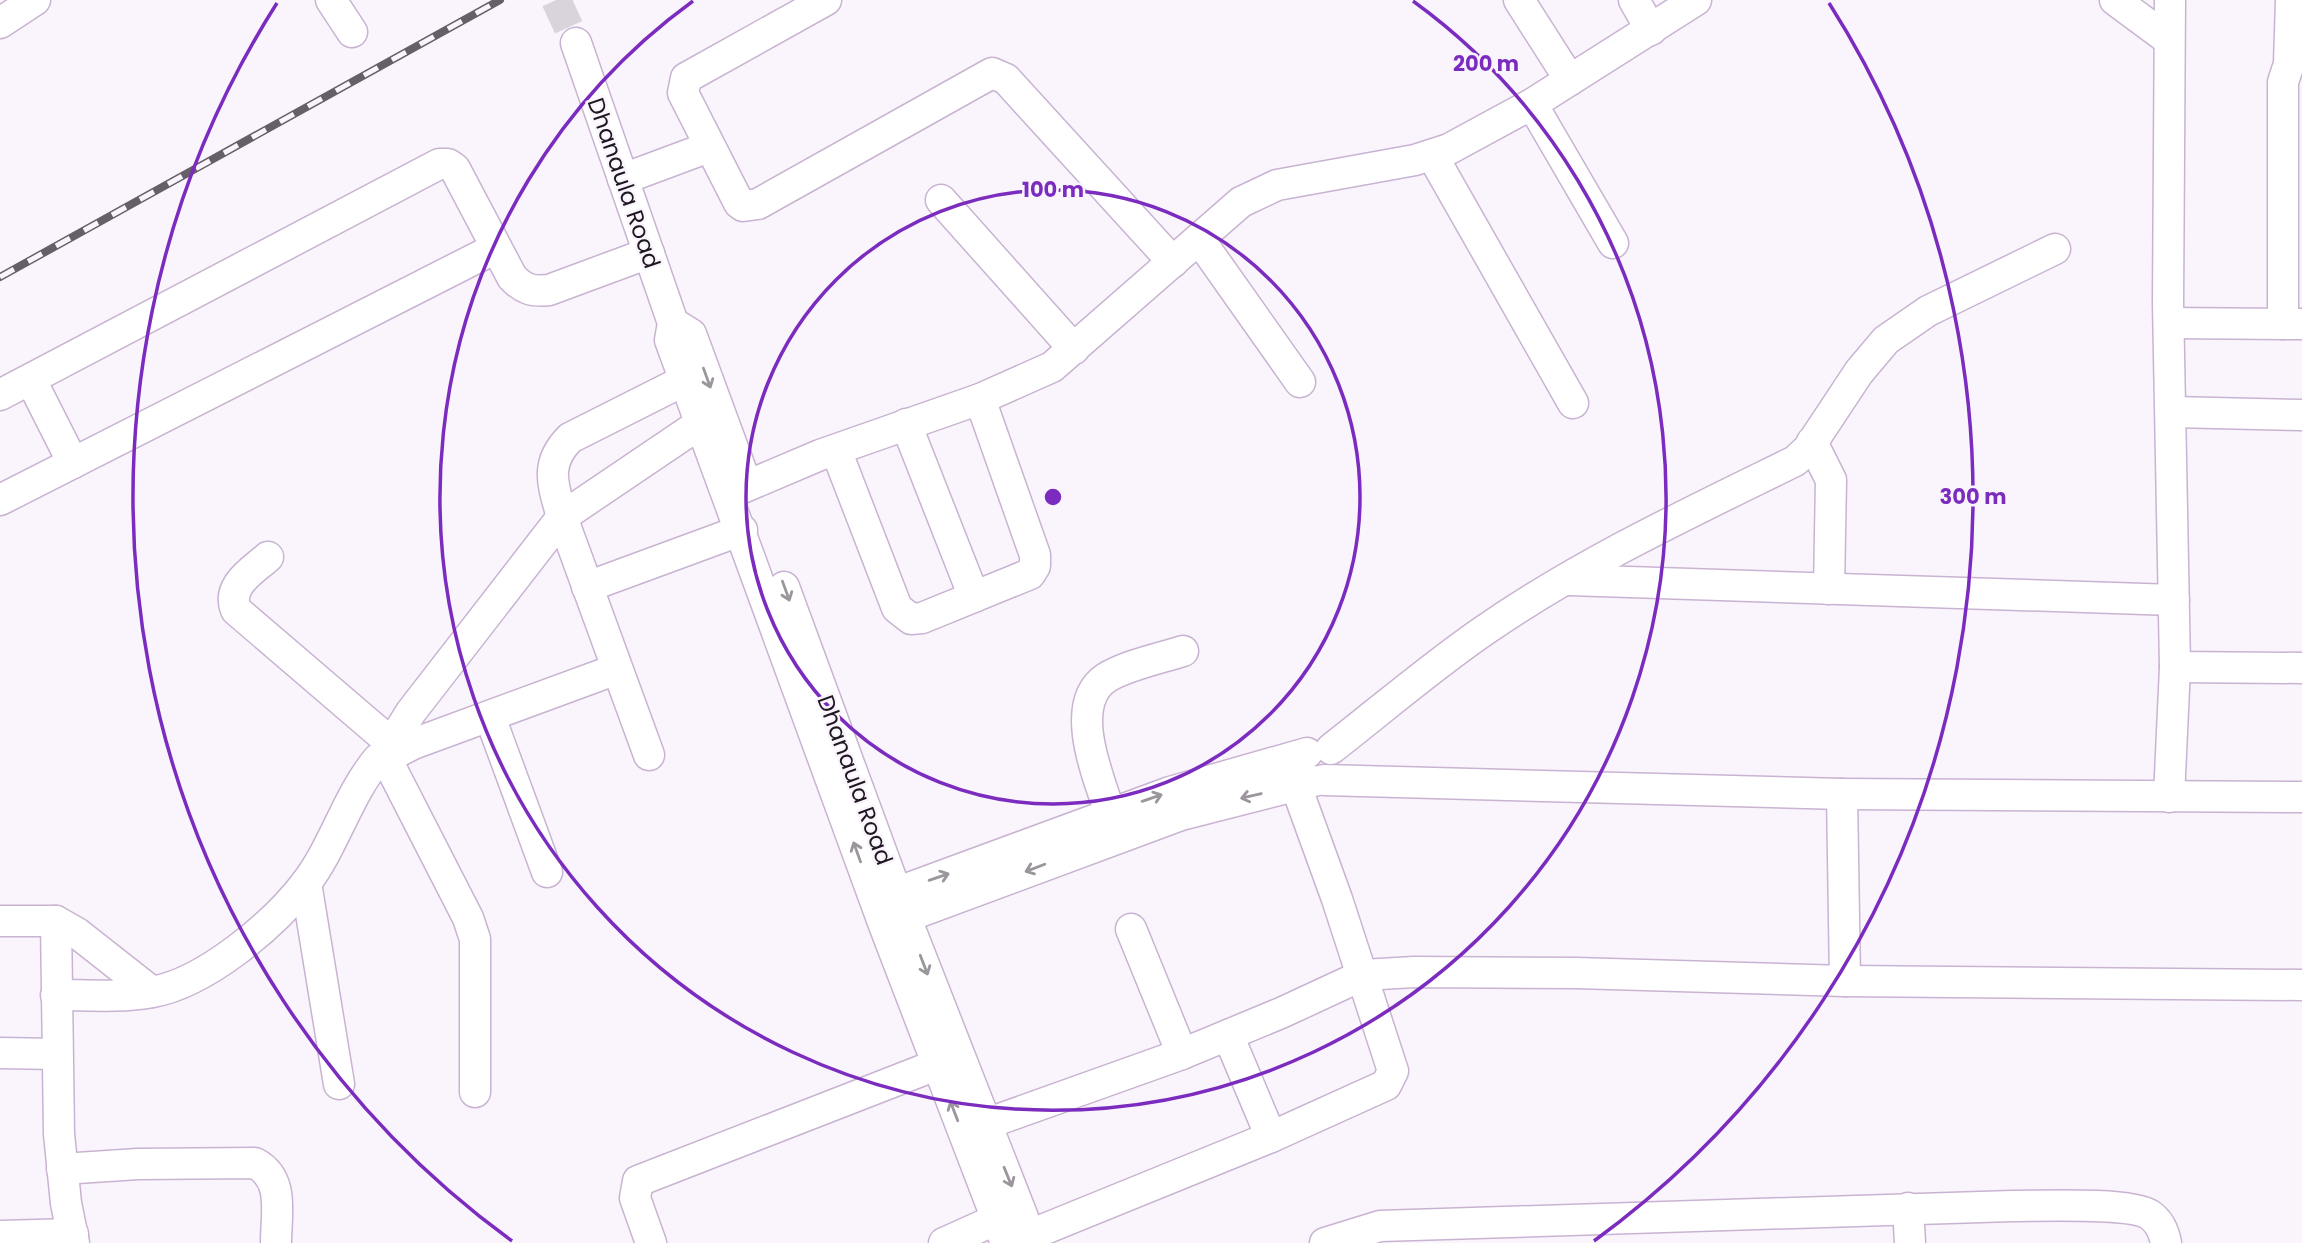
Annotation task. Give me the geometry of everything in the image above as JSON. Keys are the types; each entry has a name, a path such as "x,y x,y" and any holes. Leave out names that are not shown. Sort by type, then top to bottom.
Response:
{"street":[{"path":"2,17 35,0"},
{"path":"331,0 352,32"},
{"path":"826,0 685,78 683,93 734,198 743,206 751,206 986,75 1000,74 1173,262"},
{"path":"1519,0 1570,80"},
{"path":"1634,0 1651,30"},
{"path":"737,489 980,398 1052,367 1241,202 1258,192 1432,155 1532,104 1696,0"},
{"path":"2115,0 2169,40"},
{"path":"2169,797 2175,667 2169,323 2170,0"},
{"path":"2169,323 2292,324 2283,82 2289,64 2291,0"},
{"name":"Dhanaula Road","path":"576,43 673,323 670,340 701,423 737,489 741,530 890,908 986,1124 1017,1230"},
{"path":"1532,104 1613,243"},
{"path":"623,179 709,147"},
{"path":"1432,155 1573,403"},
{"path":"0,395 439,164 448,164 455,169 512,277 521,287 535,292 549,290 649,253"},
{"path":"941,200 1074,349"},
{"path":"1199,239 1300,382"},
{"path":"0,500 496,248"},
{"path":"890,908 1115,825 1181,815 1315,770 1483,631 1645,535 1795,461 1812,442 1859,372 1886,340 1928,310 2055,249"},
{"name":"Dhanaula Road","path":"673,323 691,334 737,489 890,908 936,1065 1017,1230"},
{"path":"31,380 73,463"},
{"path":"649,755 562,517 552,466 558,450 570,438 685,380"},
{"path":"836,450 902,615 911,619 922,618 1030,574 1035,566 1035,555 980,398"},
{"path":"2172,412 2302,415"},
{"path":"56,995 152,992 180,984 216,964 265,925 306,883 364,779 562,517 701,423"},
{"path":"906,424 974,597"},
{"path":"1812,442 1832,480 1829,589"},
{"path":"587,587 741,530"},
{"path":"268,557 237,586 233,601 236,610 386,752 468,918 475,939 475,1092"},
{"path":"1567,580 2174,600"},
{"path":"1115,825 1090,749 1088,698 1105,678 1183,651"},
{"path":"2175,667 2302,668"},
{"path":"386,752 617,669"},
{"path":"489,717 547,872"},
{"path":"1315,770 1842,793 2302,797"},
{"path":"944,1243 1017,1230 1271,1137 1386,1085 1392,1079 1393,1071 1363,975 1315,770"},
{"path":"1842,793 1845,981"},
{"path":"306,883 340,1084"},
{"path":"0,921 56,921 77,933 152,992"},
{"path":"0,1236 74,1239 62,1170 57,1054 56,921"},
{"path":"1132,929 1182,1054"},
{"path":"986,1124 1182,1054 1363,975 1414,972 1563,973 1845,981 2302,985"},
{"path":"1228,1035 1271,1137"},
{"path":"0,1053 57,1054"},
{"path":"651,1243 635,1198 638,1181 936,1065"},
{"path":"62,1170 138,1164 255,1163 269,1170 275,1183 276,1243"},
{"path":"1325,1243 1380,1226 2012,1206 2131,1209 2151,1216 2162,1229 2166,1243"},
{"path":"1908,1208 1910,1243"}],"tunnel":[{"path":"556,0 576,43"}],"railway":[{"path":"0,277 500,0"}]}
